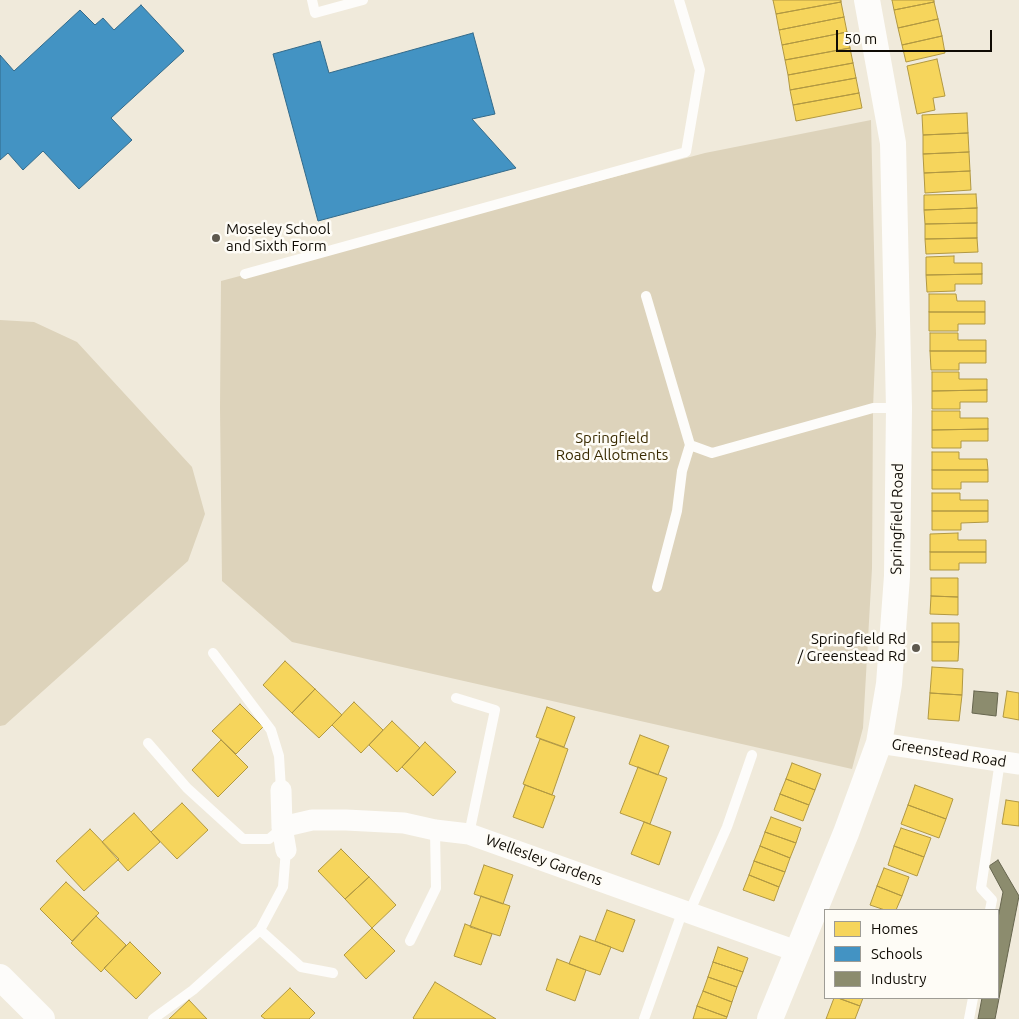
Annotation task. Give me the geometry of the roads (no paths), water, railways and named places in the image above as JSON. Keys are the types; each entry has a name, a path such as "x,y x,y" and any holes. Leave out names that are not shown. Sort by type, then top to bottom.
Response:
{"street":[{"name":"Springfield Road","path":"770,1019 796,951 846,833 879,742 889,684 897,576 898,408 893,143 867,0"},
{"name":"Greenstead Road","path":"879,742 1009,762"},
{"path":"281,790 282,827 286,850"},
{"name":"Wellesley Gardens","path":"282,827 312,820 346,820 404,823 435,830 469,834 796,951"},
{"path":"0,976 42,1019"}],"lane":[{"path":"312,0 315,13 363,0"},
{"path":"245,274 686,152 700,70 679,0"},
{"path":"646,296 690,445 682,471 677,511 657,587"},
{"path":"690,445 712,452 873,408 898,408"},
{"path":"214,653 271,730 279,756 281,790"},
{"path":"456,698 495,710 469,834"},
{"path":"148,743 187,788 243,839 269,839 282,827"},
{"path":"644,1019 686,911 727,827 752,755"},
{"path":"990,909 992,900 981,888 1009,762"},
{"path":"410,941 436,888 435,830"},
{"path":"153,1019 193,990 260,930 283,886 286,850"},
{"path":"260,930 301,967 333,973"},
{"path":"969,1019 973,999"}],"place":[{"name":"Moseley School and Sixth Form","path":"216,238"},
{"name":"Springfield Rd / Greenstead Rd","path":"916,648"}],"park label":[{"name":"Springfield Road Allotments","path":"612,446"}]}
